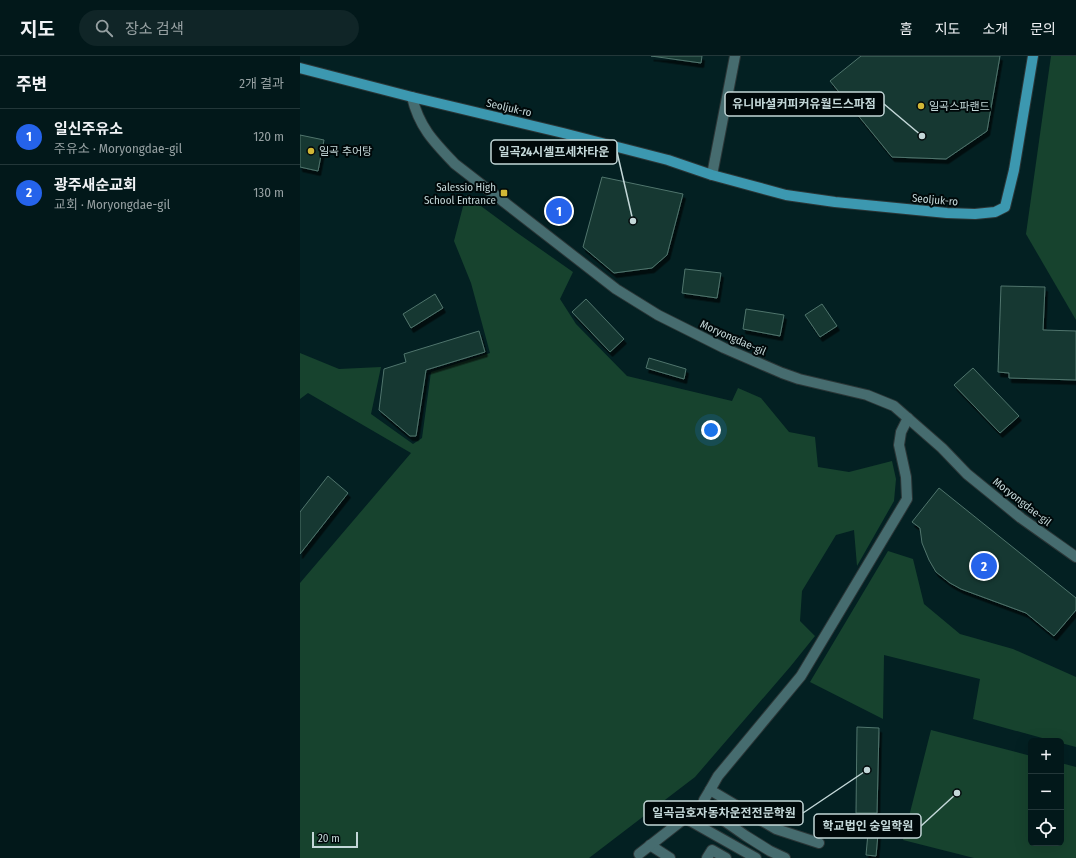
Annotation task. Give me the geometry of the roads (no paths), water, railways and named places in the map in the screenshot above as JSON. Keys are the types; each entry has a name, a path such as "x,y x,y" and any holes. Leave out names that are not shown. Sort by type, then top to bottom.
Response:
{"main road":[{"name":"Seoljuk-ro","path":"300,68 668,160 712,175 786,195 835,202 947,213 975,214 995,212 1005,207 1012,178 1033,56"}],"street":[{"path":"712,175 735,56"},
{"name":"Moryongdae-gil","path":"412,97 419,119 433,141 454,164 616,288 658,315 724,348 799,379 848,390 894,406 942,448 968,474 1021,518 1076,557"},
{"path":"701,811 704,800 718,776 801,676 907,499 906,477 899,445 901,432 908,418"},
{"path":"710,790 776,829 819,843"},
{"path":"639,857 650,845 689,815 701,811 713,813 770,851 785,858"},
{"path":"685,818 756,858"},
{"path":"650,845 670,858"},
{"path":"707,858 712,850 726,858"}],"place":[{"name":"일곡스파랜드","path":"921,106"},
{"name":"유니바셜커피커유월드스파점","path":"922,136"},
{"name":"일곡 추어탕","path":"311,151"},
{"name":"Salessio High School Entrance","path":"504,193"},
{"name":"일신주유소","path":"559,211"},
{"name":"일곡24시셀프세차타운","path":"633,221"},
{"name":"광주새순교회","path":"984,566"},
{"name":"일곡금호자동차운전전문학원","path":"867,770"},
{"name":"학교법인 숭일학원","path":"957,793"}]}
